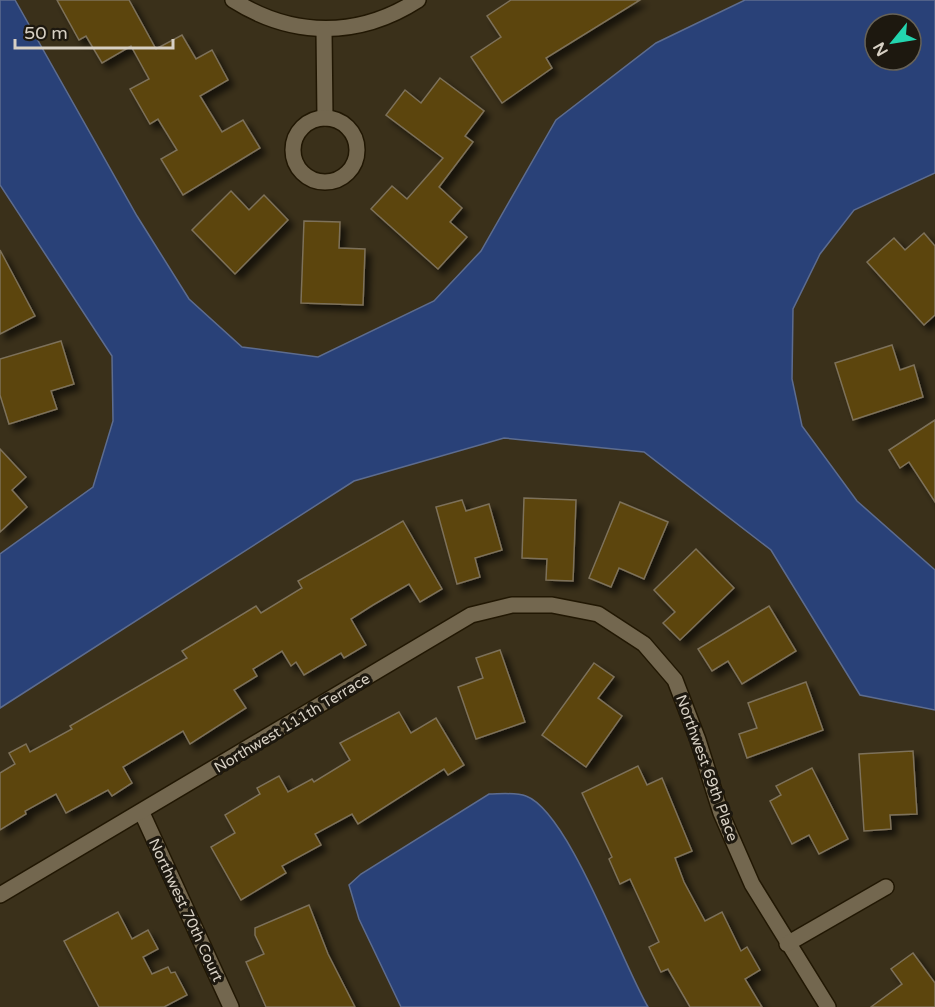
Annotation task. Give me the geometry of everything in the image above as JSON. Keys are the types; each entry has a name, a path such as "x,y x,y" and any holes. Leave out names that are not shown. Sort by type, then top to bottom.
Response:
{"street":[{"path":"233,0 250,11 324,31 363,26 397,14 418,0"},
{"path":"324,31 325,118"},
{"path":"325,118 344,124 351,131 357,150 351,169 334,180 323,181 304,173 294,154 294,143 305,125 325,118"},
{"name":"Northwest 111th Terrace","path":"0,895 142,813 471,615 512,605 552,605 598,614"},
{"name":"Northwest 69th Place","path":"598,614 644,644 675,680 698,740 721,813 752,884 828,1007"},
{"name":"Northwest 70th Court","path":"142,813 231,1007"},
{"path":"787,944 886,887"}],"water":[{"path":"0,0 15,0 137,216 189,299 242,347 318,357 434,301 481,251 556,120 656,43 745,0 935,0 935,173 854,210 820,254 793,309 792,379 802,426 857,501 935,570 935,710 860,695 771,550 644,452 504,438 354,481 0,708 0,554 93,487 113,421 112,356 0,185"},
{"path":"489,794 526,796 543,808 560,830 577,858 648,1007 401,1007 359,919 349,885 361,874"}],"building":[{"path":"57,0 129,0 156,49 182,35 196,59 212,50 228,80 200,96 222,132 243,120 260,148 183,195 161,159 177,150 158,119 150,124 130,89 149,79 131,46 102,63 86,36 79,40"},
{"path":"511,0 640,0 546,58 552,68 502,103 471,57 501,37 487,16"},
{"path":"440,78 484,111 465,136 473,142 439,187 462,208 450,222 467,237 438,269 371,209 392,186 407,199 443,158 386,115 405,90 421,103"},
{"path":"231,191 249,210 264,195 288,220 235,274 192,230"},
{"path":"304,221 340,222 339,248 365,249 363,305 301,303"},
{"path":"924,233 935,246 935,315 924,325 867,262 894,238 905,250"},
{"path":"0,250 35,316 0,334"},
{"path":"61,341 74,384 51,391 57,409 9,424 0,395 0,359"},
{"path":"892,345 900,370 914,365 923,397 853,420 835,363"},
{"path":"935,420 935,502 909,462 900,468 889,450"},
{"path":"0,449 26,477 12,490 27,507 0,532"},
{"path":"524,498 576,500 573,581 546,580 547,559 522,558"},
{"path":"462,500 466,511 489,504 502,550 475,558 480,577 457,584 436,507"},
{"path":"620,502 668,522 644,579 619,568 611,587 589,578"},
{"path":"403,521 442,589 420,602 409,584 373,605 351,619 366,645 344,658 341,653 304,675 296,662 291,666 282,651 253,669 257,676 234,690 246,708 190,744 183,731 123,767 132,783 112,796 108,790 66,813 56,794 25,811 26,814 0,830 0,773 15,764 9,753 26,744 30,752 72,729 70,726 187,658 182,651 256,606 261,613 302,588 298,581"},
{"path":"696,549 734,588 680,640 663,623 675,612 654,590"},
{"path":"769,606 796,651 742,684 728,661 712,671 698,649"},
{"path":"500,650 525,722 476,739 458,687 483,678 476,658"},
{"path":"594,663 614,677 598,698 622,716 586,767 542,735"},
{"path":"806,682 823,730 747,758 739,734 757,728 748,703"},
{"path":"399,712 411,733 436,718 464,765 448,775 444,769 358,824 352,814 315,834 321,845 282,866 286,873 241,900 211,847 235,833 225,815 260,794 257,788 279,776 288,792 312,779 314,782 350,760 340,743"},
{"path":"913,751 917,814 890,815 891,829 864,831 859,754"},
{"path":"638,766 647,785 662,778 692,851 675,858 684,882 705,921 722,912 741,951 747,947 760,970 745,979 762,1007 690,1007 668,969 661,972 649,947 659,942 630,879 620,884 609,859 612,857 582,793"},
{"path":"812,768 848,839 819,854 809,835 792,844 770,801 781,795 776,786"},
{"path":"309,905 328,954 355,1007 266,1007 246,962 264,954 255,935 255,928"},
{"path":"118,912 132,939 148,930 158,949 143,957 152,974 168,967 171,973 175,972 187,995 164,1007 99,1007 64,941"},
{"path":"913,953 935,983 935,1007 871,1007 902,984 891,969"}]}
